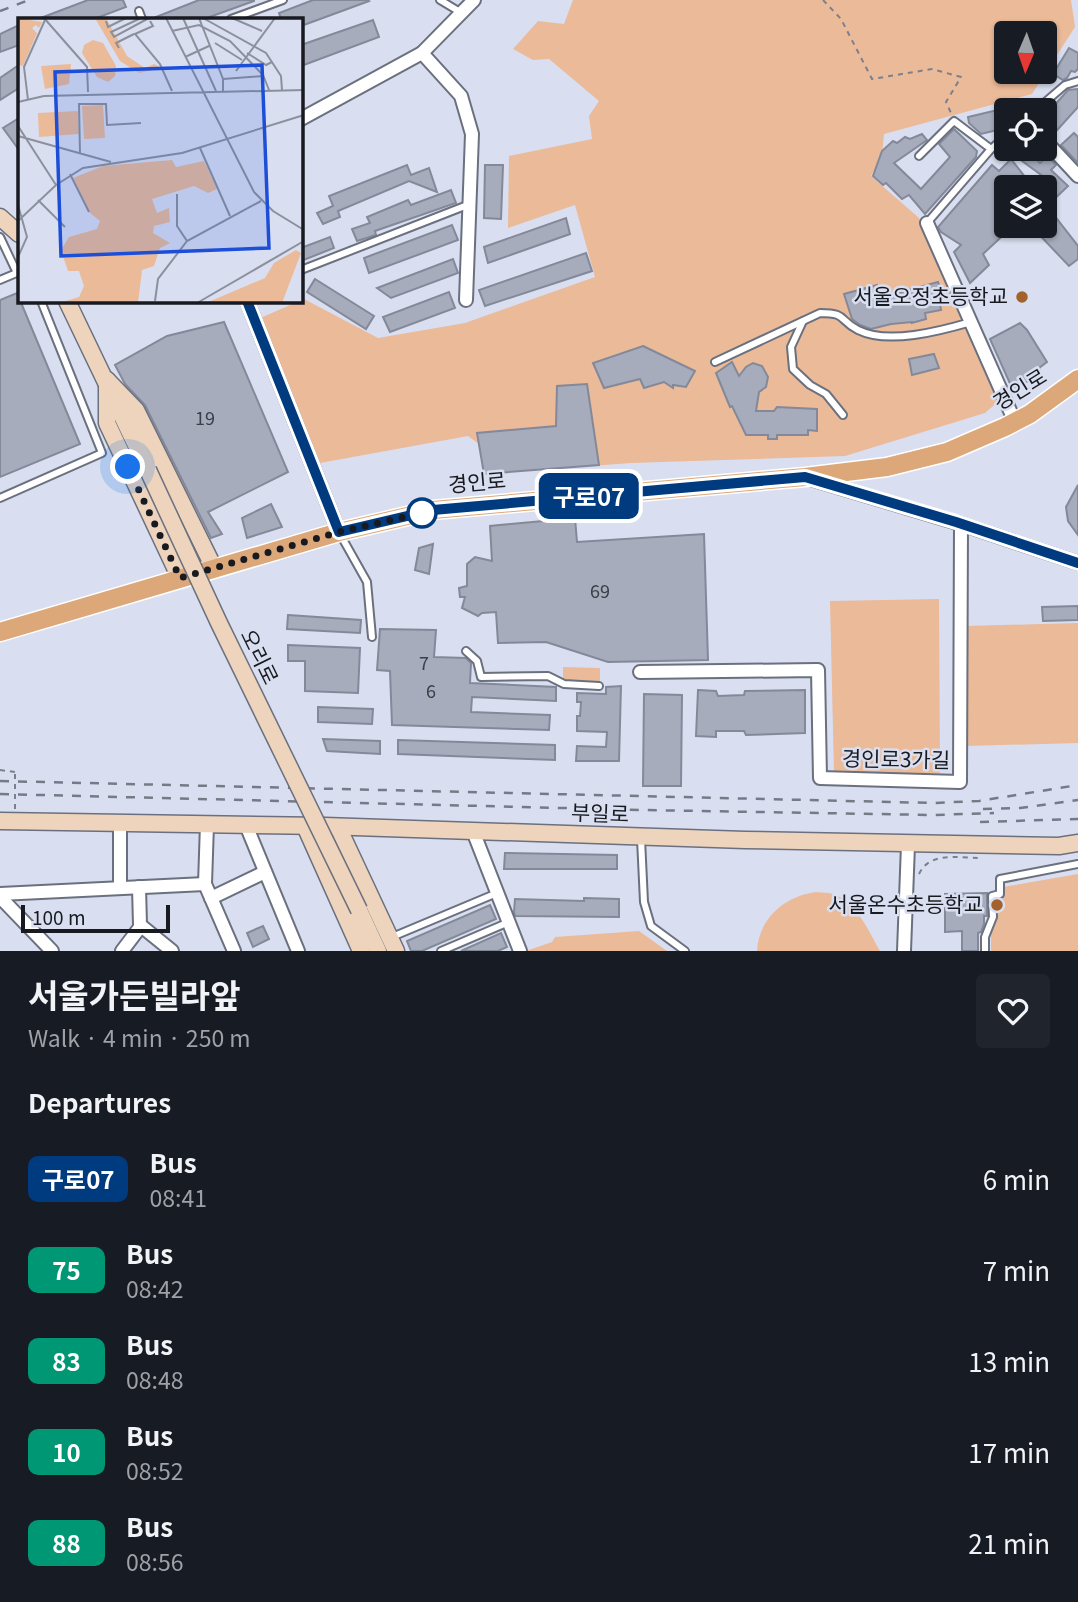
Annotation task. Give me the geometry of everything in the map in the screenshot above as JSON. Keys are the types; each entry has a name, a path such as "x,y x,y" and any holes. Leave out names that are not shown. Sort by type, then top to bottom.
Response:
{"main road":[{"path":"0,217 18,233"},
{"name":"오리로","path":"68,303 378,951"},
{"name":"경인로","path":"0,632 339,532 433,510 805,477 887,467 947,452 1015,422 1078,379"},
{"name":"오리로","path":"107,380 136,410 214,568"},
{"name":"오리로","path":"107,380 107,423 180,578"},
{"name":"부일로","path":"0,821 304,826 908,845 1059,846 1078,843"},
{"path":"304,826 361,951"},
{"path":"338,827 393,944"},
{"path":"356,866 355,854 358,845 373,828"},
{"path":"336,895 336,887 344,877 352,876 364,884"}],"street":[{"path":"303,118 422,53 474,0"},
{"path":"422,53 461,96 472,134 466,300"},
{"path":"1057,153 1078,176"},
{"path":"927,223 1015,422"},
{"path":"250,304 339,532"},
{"path":"805,477 1078,563"},
{"name":"경인로3가길","path":"640,672 818,670 820,778 960,782 961,524"},
{"path":"120,823 120,888"},
{"path":"207,824 205,884 234,951"},
{"path":"246,825 298,951"},
{"path":"473,831 520,951"},
{"path":"904,951 908,845"},
{"path":"211,898 265,872"},
{"path":"0,895 205,884"},
{"path":"122,951 141,926 139,887"},
{"path":"0,895 52,949"},
{"path":"141,926 172,951"}],"lane":[{"path":"234,18 283,0"},
{"path":"440,0 460,12"},
{"path":"139,11 142,18"},
{"path":"1050,98 1065,85 1078,81"},
{"path":"919,156 954,121 991,149"},
{"path":"927,223 994,146"},
{"path":"303,269 470,204"},
{"path":"0,237 18,273 0,280"},
{"path":"0,498 102,453 42,303"},
{"path":"715,362 820,313 837,313 858,330 900,337 939,331 971,322"},
{"path":"803,321 791,347 793,369 810,385 826,394 844,415"},
{"path":"339,532 367,582 372,637"},
{"path":"466,650 477,662 481,677 548,676 564,684 599,685"},
{"path":"641,837 644,902 651,926 685,951"},
{"path":"985,951 985,937 993,917 992,896 1000,894 1000,879 1078,864"},
{"path":"393,944 497,893"},
{"path":"441,951 509,922"}],"path":[{"path":"823,0 841,19 872,79 932,69 961,78 946,102 954,121"},
{"path":"0,770 15,772 15,809"}],"shaded area":[{"path":"573,0 1071,0 1075,27 1057,55 1057,21 994,21 994,84 1038,84 1032,94 1017,98 994,98 994,104 884,134 882,156 871,176 919,218 1000,400 985,413 845,456 631,463 484,474 479,444 468,436 320,463 258,319 295,303 303,303 304,299 378,338 465,323 595,277 575,205 508,228 509,156 592,139 589,116 599,101 549,59 533,60 513,49 538,21 564,24"},
{"path":"939,599 940,773 834,773 830,601"},
{"path":"1078,623 1078,743 966,746 965,626"},
{"path":"563,667 600,668 600,683 563,682"},
{"path":"1078,874 1078,951 991,951 995,901 1003,900 1003,887"},
{"path":"816,892 833,894 849,904 861,918 880,951 757,951 763,928 776,911 794,898"},
{"path":"639,931 667,951 526,951 552,942 555,937"}],"building":[{"path":"88,0 123,0 126,7 97,18 41,18"},
{"path":"199,0 254,0 207,18 154,18"},
{"path":"313,0 369,1 303,25 303,18 281,18 279,13"},
{"path":"373,20 379,37 303,65 303,44"},
{"path":"18,25 18,45 0,52 0,34"},
{"path":"1069,48 1078,53 1078,69 1071,71 1067,78 1063,80 1057,76 1057,68"},
{"path":"18,66 18,89 0,100 0,78"},
{"path":"1078,89 1078,107 1057,130 1057,102 1068,90"},
{"path":"994,111 994,131 981,134 969,123 968,117"},
{"path":"18,119 18,149 3,128"},
{"path":"954,129 977,151 976,157 925,214 909,195 902,199 886,183 883,185 873,176 882,151 893,141 897,143 905,137 910,139 922,134 927,140 894,163 921,189 950,157 939,144"},
{"path":"1074,133 1078,137 1078,163 1061,145"},
{"path":"1009,161 1013,161 1024,175 994,175 994,238 1000,238 983,254 989,265 970,283 954,252 961,245 938,227 992,165 999,171"},
{"path":"1022,161 1052,161 1056,165 1051,170 1056,175 1041,175"},
{"path":"407,165 411,175 429,168 437,192 409,181 338,211 340,217 323,224 317,213 333,206 329,196"},
{"path":"485,165 503,165 501,219 484,218"},
{"path":"1057,176 1068,186 1057,196"},
{"path":"451,190 456,203 375,231 376,235 357,241 352,229 370,223 367,217 408,200 411,205"},
{"path":"566,218 570,234 488,263 484,247"},
{"path":"1057,219 1078,246 1078,259 1069,266 1042,238 1057,238"},
{"path":"452,225 458,240 369,273 364,258"},
{"path":"330,237 334,248 303,260 303,247"},
{"path":"586,253 592,271 485,306 479,290"},
{"path":"453,259 458,273 391,298 377,288"},
{"path":"315,279 374,316 366,329 307,292"},
{"path":"938,282 946,303 940,304 941,310 925,313 926,319 912,323 871,329 852,319 844,294 877,285 882,297"},
{"path":"449,292 455,308 390,332 383,317"},
{"path":"17,293 18,303 21,303 80,444 0,477 0,300"},
{"path":"224,322 288,472 208,512 222,534 211,538 145,405 125,384 115,365 167,336"},
{"path":"1020,323 1047,362 1039,368 1042,376 1012,388 990,339"},
{"path":"643,346 695,371 686,387 673,385 673,388 664,382 644,388 640,379 604,388 593,363"},
{"path":"934,354 939,368 912,375 909,359"},
{"path":"732,362 739,376 753,363 762,366 768,377 766,387 759,392 756,411 774,411 777,407 817,409 817,431 808,430 808,435 777,435 777,439 768,439 768,435 746,435 732,406 730,407 716,373"},
{"path":"587,384 599,465 484,474 477,433 556,426 557,386"},
{"path":"1078,485 1078,535 1068,521 1066,507"},
{"path":"271,504 282,527 247,538 242,518"},
{"path":"575,518 577,542 704,534 708,660 608,662 546,642 498,643 496,612 478,616 462,608 465,597 460,597 459,588 467,586 467,564 475,557 492,561 490,526"},
{"path":"433,544 429,574 415,570 419,548"},
{"path":"1078,606 1078,620 1043,621 1042,607"},
{"path":"288,615 361,620 360,633 287,629"},
{"path":"380,629 436,630 434,657 466,658 471,663 470,683 556,687 556,701 472,697 471,712 550,715 549,730 392,725 390,671 377,670"},
{"path":"288,645 360,648 358,693 305,691 305,661 288,661"},
{"path":"621,686 619,761 576,761 577,746 606,747 607,732 577,731 581,702 577,702 577,693 606,694 606,687"},
{"path":"698,690 716,691 718,696 744,695 745,691 805,690 805,733 746,735 744,731 716,731 716,737 696,736"},
{"path":"644,694 682,695 681,786 643,786"},
{"path":"318,707 373,709 372,724 318,722"},
{"path":"323,739 380,741 380,754 327,751"},
{"path":"398,740 555,745 555,760 398,754"},
{"path":"505,853 617,855 617,869 504,869"},
{"path":"987,893 987,916 984,916 984,924 978,933 978,951 962,951 962,931 945,932 945,894"},
{"path":"584,898 619,899 619,917 515,916 514,912 515,899 584,901"},
{"path":"490,905 496,919 422,951 411,951 407,941"},
{"path":"263,926 269,939 253,947 247,933"},
{"path":"501,933 507,947 498,951 461,951"}],"railway":[{"path":"0,11 29,0"},
{"path":"0,781 934,803 979,801 1078,785"},
{"path":"0,794 643,810 934,815 994,813"},
{"path":"983,809 1020,808 1078,800"},
{"path":"980,822 1078,819"}],"bus line":[{"name":"구로07","path":"248,303 339,532 433,510 805,477 956,522 1078,563"}],"place":[{"name":"서울오정초등학교","path":"1022,297"},
{"name":"서울온수초등학교","path":"997,905"}],"route":[{"path":"128,467 180,578 339,532 422,513"}]}
